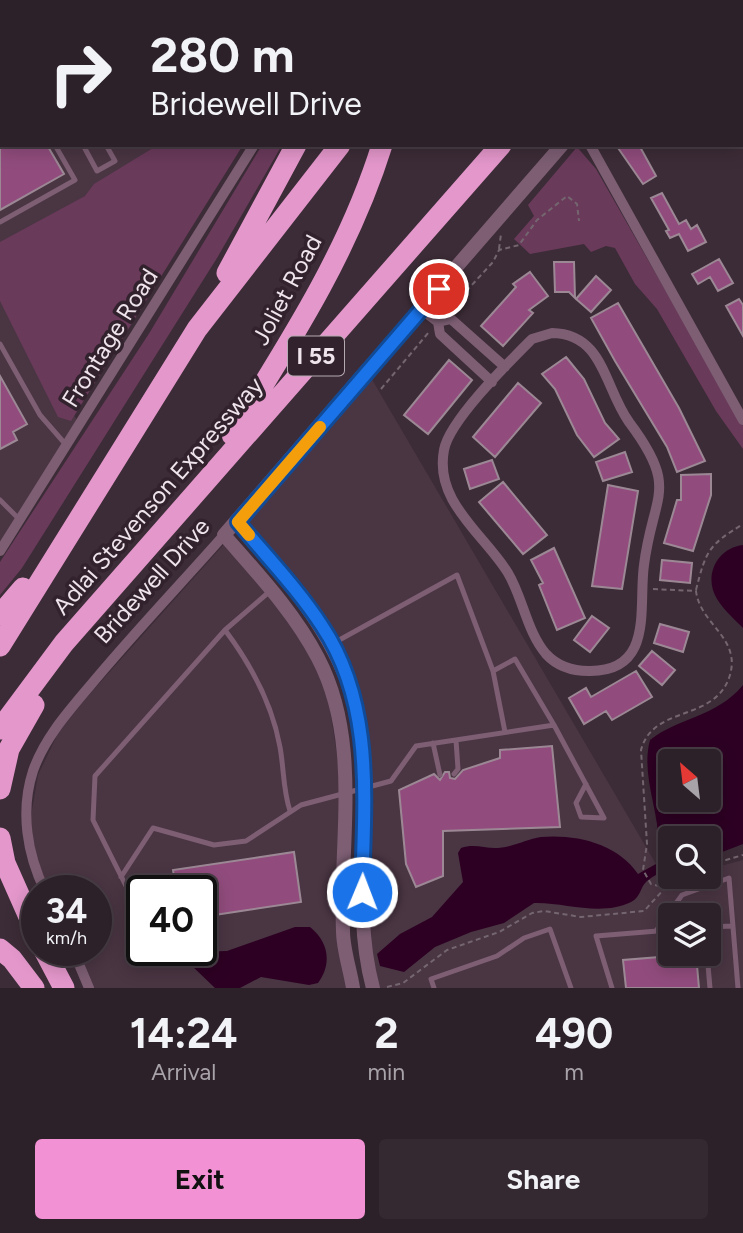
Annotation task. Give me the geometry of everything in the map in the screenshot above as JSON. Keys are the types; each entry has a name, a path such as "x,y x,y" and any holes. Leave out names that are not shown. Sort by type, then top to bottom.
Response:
{"highway":[{"path":"197,329 295,147"},
{"name":"Adlai Stevenson Expressway","path":"0,646 197,329 338,147"},
{"name":"Joliet Road","path":"200,487 300,328 331,270 381,147"},
{"name":"Adlai Stevenson Expressway","path":"0,729 64,643 499,147"},
{"path":"432,224 463,199 514,147"},
{"path":"0,615 72,529"},
{"path":"0,789 9,749 40,697 64,643"},
{"path":"0,838 5,863 21,899"},
{"path":"0,949 12,959 34,988"},
{"path":"52,966 64,988"}],"street":[{"name":"Frontage Road","path":"0,551 253,147"},
{"name":"Bridewell Drive","path":"39,875 31,856 26,819 32,773 43,747 111,660 238,522 560,147"},
{"path":"591,147 743,420"},
{"path":"421,309 438,322 440,334 492,382"},
{"path":"438,322 451,319 505,366"},
{"path":"552,333 576,336 584,341 597,358 617,403 647,446 659,475 660,498 649,537 640,637 630,654 619,663 591,672 576,670 561,665 538,643 508,572 458,509 445,483 442,459 448,435 505,366 532,339 552,333"},
{"path":"238,522 323,627 351,685 363,744 361,918 373,988"},
{"path":"224,536 290,611 319,660 339,719 346,792 342,933 354,988"},
{"path":"79,966 89,988"}],"lane":[{"path":"0,222 75,180 56,147"},
{"path":"84,147 97,171 115,161 107,147"},
{"path":"0,344 40,415 67,446"},
{"path":"0,500 20,520"},
{"path":"331,644 457,575 493,671 505,732"},
{"path":"126,887 93,820 95,776 225,631 272,590"},
{"path":"225,631 253,671 266,699 280,750 284,794 290,811"},
{"path":"493,671 515,659 555,725 604,818 581,817 576,803 586,784"},
{"path":"121,877 153,828 215,845 246,841 300,805 391,781 416,746 555,725"},
{"path":"454,774 458,768 456,740"},
{"path":"433,743 440,775"},
{"path":"612,988 597,936 656,931 682,895 729,877 738,988"},
{"path":"721,926 732,926"},
{"path":"434,988 431,979 497,956 524,938 550,929 571,988"},
{"path":"708,966 710,988"}],"path":[{"path":"381,389 493,262 499,250 519,244 537,220 567,196 577,204 579,221"},
{"path":"658,885 649,881 643,870 647,844 640,757 646,735 657,724 709,703 726,686 731,670 729,646 700,607 696,591 706,558 716,540 743,524"},
{"path":"643,589 696,591"},
{"path":"721,861 743,855"},
{"path":"667,889 682,895"}],"shaded area":[{"path":"0,147 171,147 0,245"},
{"path":"155,147 242,147 71,421 58,417 0,301 0,242 85,196 94,184"},
{"path":"261,147 281,147 217,258 22,568 0,595 0,562 150,332"},
{"path":"577,147 596,169 743,426 743,449 716,411 657,309 635,284 615,248 606,246 591,252 584,244 530,254 514,239 534,216 528,205"},
{"path":"0,292 77,420 0,542"},
{"path":"370,376 658,866 658,889 721,889 721,866 743,860 743,988 379,988 367,934 367,734 356,684 340,648 312,603 245,521"},
{"path":"225,543 293,623 314,658 328,697 342,787 340,947 347,988 92,988 83,966 112,966 112,875 43,875 38,864 30,822 38,775 62,725"},
{"path":"743,545 743,628 717,599 713,590 712,573 726,551"},
{"path":"743,685 743,844 721,852 721,826 658,826 658,834 648,755 650,740 661,732 722,704"},
{"path":"541,837 569,837 608,848 630,864 638,874 656,864 658,849 658,873 647,881 631,902 595,909 534,903 504,923 471,932 435,947 404,972 380,966 377,954 400,934 432,917 463,882 458,853 461,848 498,848"},
{"path":"295,927 310,927 325,946 327,961 318,983 309,985 261,977 240,988 215,988 192,966 217,966 217,951 227,951"}],"building":[{"path":"0,147 48,147 64,174 0,210"},
{"path":"617,147 640,147 656,176 643,184"},
{"path":"662,193 679,224 686,220 691,229 697,225 706,242 688,251 679,234 670,238 666,231 669,230 651,198"},
{"path":"719,259 733,283 718,291 710,277 698,284 692,274"},
{"path":"554,262 574,262 575,298 569,292 555,292"},
{"path":"530,272 548,296 529,310 533,313 503,346 481,326 516,287 513,284"},
{"path":"596,276 611,290 591,312 576,299"},
{"path":"739,299 743,305 743,336 726,306"},
{"path":"618,303 679,408 705,461 677,472 667,447 591,318"},
{"path":"566,357 584,379 605,423 619,439 594,457 577,435 555,389 542,374"},
{"path":"449,360 472,380 428,434 404,415"},
{"path":"0,376 27,424 13,432 17,440 0,449"},
{"path":"518,383 541,403 495,457 473,437"},
{"path":"625,452 632,472 603,481 596,462"},
{"path":"492,460 499,479 470,489 464,469"},
{"path":"711,474 711,495 693,551 664,543 677,500 681,500 681,475"},
{"path":"503,482 547,535 523,554 479,502"},
{"path":"608,485 638,491 622,589 592,586"},
{"path":"554,548 585,618 557,630 539,585 543,583 531,560"},
{"path":"662,560 692,563 690,583 660,580"},
{"path":"592,616 609,628 590,652 574,640"},
{"path":"660,624 689,632 683,652 654,643"},
{"path":"652,651 675,670 662,685 639,666"},
{"path":"636,671 652,697 612,720 606,711 584,724 569,698 586,688 591,697"},
{"path":"552,746 560,827 443,831 443,876 416,887 406,864 399,790 434,774 440,780 445,772 449,772 450,778 455,779 463,770 500,758 500,750"},
{"path":"294,852 301,902 217,915 217,875 174,875 173,870"},
{"path":"658,957 658,966 697,966 699,988 626,988 623,960"}],"slow traffic":[{"path":"249,535 238,522 320,427"}],"route":[{"path":"362,892 363,744 351,685 323,627 238,522 439,289"}]}
